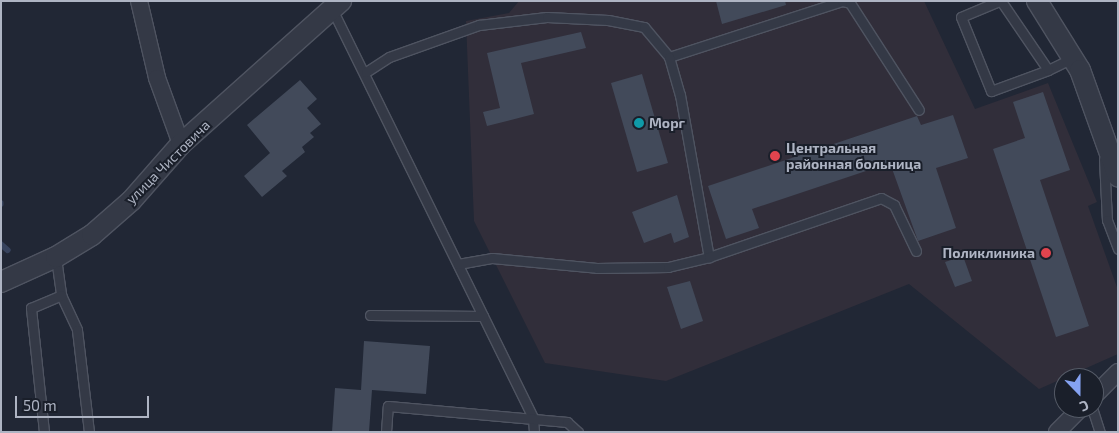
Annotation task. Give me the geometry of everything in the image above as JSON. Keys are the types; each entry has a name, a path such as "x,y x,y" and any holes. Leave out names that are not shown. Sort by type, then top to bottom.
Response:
{"street":[{"path":"139,1 157,78 181,144"},
{"path":"1037,1 1073,58 1117,174"},
{"name":"улица Чистовича","path":"1,282 56,257 92,235 131,200 181,144 337,5"},
{"path":"1104,386 1118,372"},
{"path":"1056,432 1071,418"}],"lane":[{"path":"669,57 842,1 850,3 919,110"},
{"path":"1048,70 1000,1 962,17 991,91 1048,70 1073,58"},
{"path":"337,5 366,72 533,418 534,432"},
{"path":"366,72 389,57 470,28 547,17 608,20 644,28 669,57 680,95 710,256"},
{"path":"1103,139 1108,220 1118,249"},
{"path":"458,264 492,258 597,268 668,267 710,256 881,198 894,205 916,251"},
{"path":"56,257 61,296 77,330 89,432"},
{"path":"44,432 31,308 61,296"},
{"path":"370,315 483,316"},
{"path":"386,432 388,406 567,422 578,432"},
{"path":"1095,418 1100,432"}],"shaded area":[{"name":"Центральная районная больница","path":"519,1 924,1 975,109 1048,83 1097,202 1088,206 1118,290 1118,354 1086,368 1054,368 1054,382 1039,389 909,284 666,381 545,363 474,221 466,21 509,13"}],"building":[{"path":"716,1 785,1 786,5 722,24"},
{"path":"581,32 586,48 521,63 534,114 487,126 483,112 500,108 487,53"},
{"name":"Морг","path":"642,74 668,163 637,172 611,83"},
{"path":"300,80 317,99 307,108 321,124 310,133 314,137 302,147 305,152 282,171 287,176 262,197 244,176 270,153 247,125"},
{"name":"Поликлиника","path":"1043,92 1070,170 1040,180 1089,326 1056,337 993,149 1025,138 1013,102"},
{"path":"953,115 968,158 936,168 956,228 918,241 890,163 752,209 759,228 726,239 708,186 917,116 921,125"},
{"path":"677,195 689,237 674,243 671,233 644,243 632,212"},
{"path":"963,256 972,281 955,287 945,262"},
{"path":"690,281 703,321 681,329 667,287"},
{"path":"364,341 430,346 426,394 372,390 369,432 332,432 335,388 361,390"}],"waterway":[{"path":"1,244 8,250"}],"place":[{"name":"Морг","path":"639,123"},
{"name":"Центральная районная больница","path":"775,156"},
{"name":"Поликлиника","path":"1046,253"}]}
